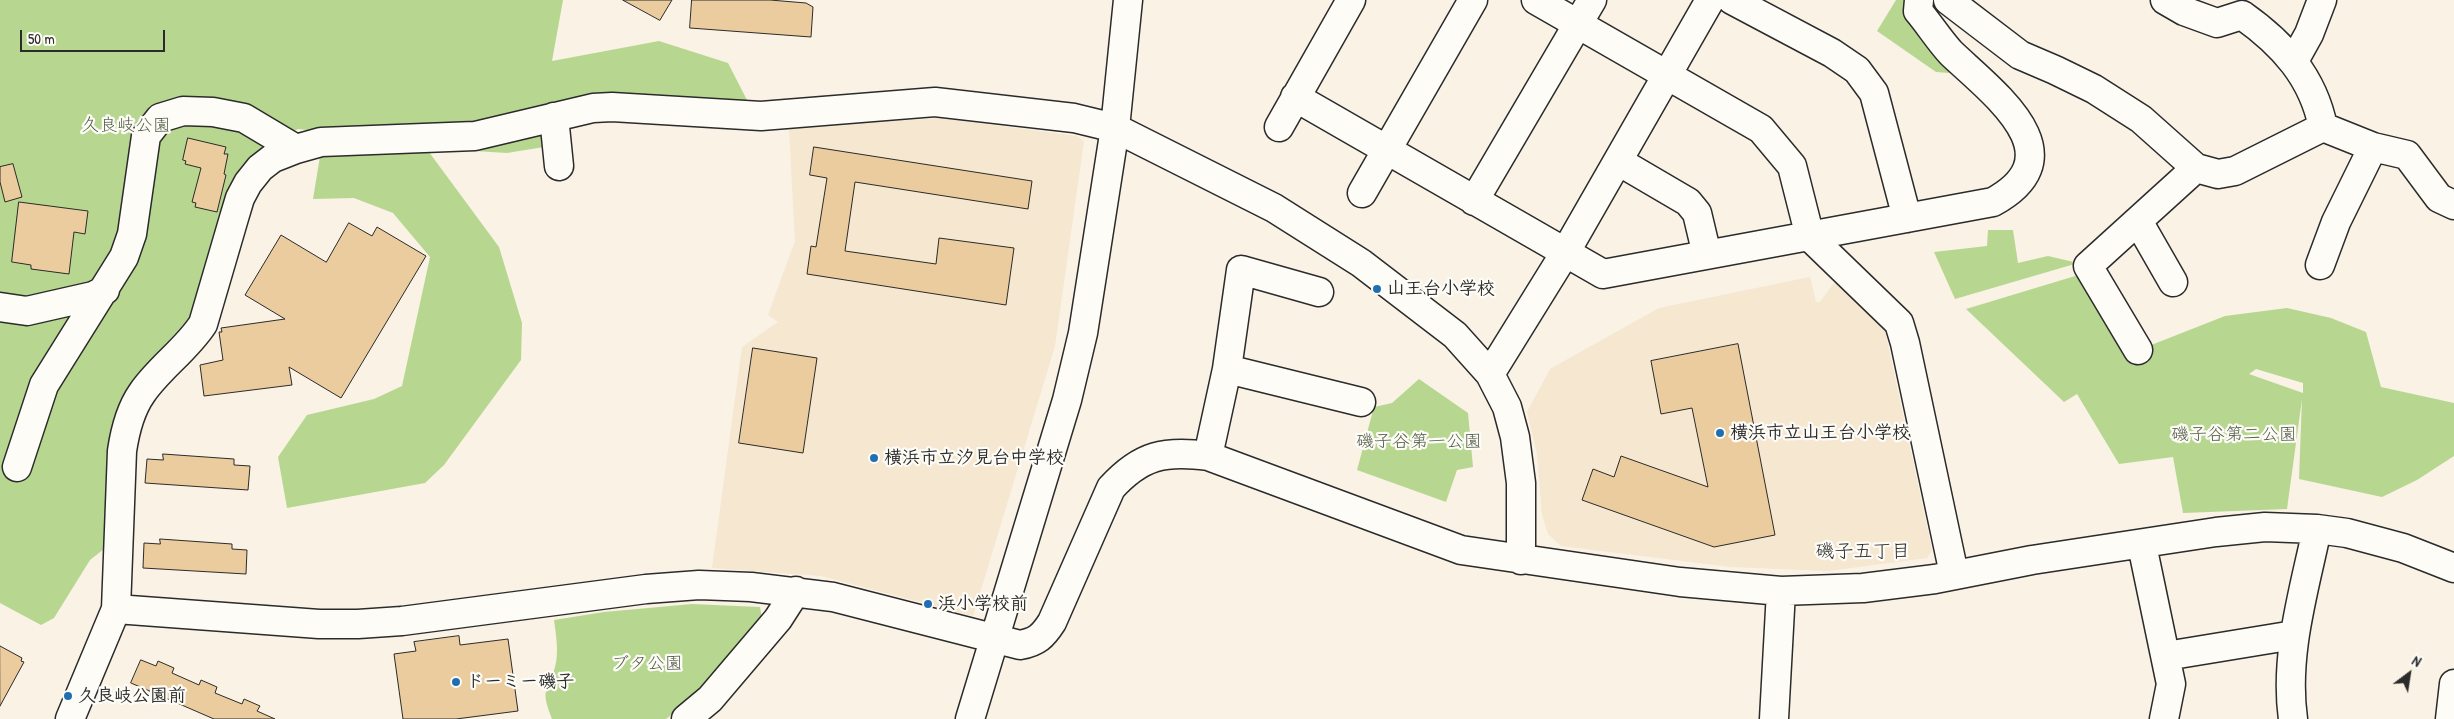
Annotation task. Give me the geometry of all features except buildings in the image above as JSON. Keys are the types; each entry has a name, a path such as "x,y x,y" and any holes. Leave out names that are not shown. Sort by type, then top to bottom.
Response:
{"street":[{"path":"970,719 1070,390 1083,333 1115,128 1128,0"},
{"path":"1278,127 1351,0"},
{"path":"1362,193 1473,0"},
{"path":"1536,0 1761,128 1792,166 1810,237 1899,323 1905,343 1954,574"},
{"path":"1474,201 1592,0"},
{"path":"1490,374 1565,253 1710,0"},
{"path":"1732,0 1832,53 1857,70 1874,93 1907,218"},
{"path":"1296,97 1604,274 1993,202 2010,193 2023,179 2030,161 2026,134 2012,112 1949,51 1918,11 1919,0"},
{"path":"1948,0 2020,55 2094,89 2141,119 2196,168 2218,174 2235,171 2323,127 2373,147 2407,155 2439,198 2454,205"},
{"path":"2165,0 2184,10 2217,22 2242,15 2280,45 2294,61 2319,106 2323,127"},
{"path":"2294,61 2309,34 2322,0"},
{"path":"70,719 116,609 122,451 132,411 141,393 193,339 203,324 240,198 248,183 260,168 274,158 296,149 322,142 474,136 593,108 612,107 761,116 935,102 1074,118 1115,128 1266,204 1314,232 1362,263 1456,335 1490,374 1507,407 1515,436 1521,482 1521,560"},
{"path":"17,467 44,385 65,349 120,266 132,234 146,136 160,118 184,111 213,112 244,118 296,149"},
{"path":"554,117 560,166"},
{"path":"2320,265 2336,222 2373,147"},
{"path":"1618,160 1688,202 1697,213 1707,255"},
{"path":"2138,350 2088,266 2196,168"},
{"path":"2138,221 2173,282"},
{"path":"1208,456 1227,369 1241,270 1319,292"},
{"path":"0,307 28,311 93,296 105,290"},
{"path":"1227,369 1361,402"},
{"path":"116,609 319,624 358,624 402,621 646,589 699,585 796,591 833,597 1020,644 1034,642 1044,634 1052,622 1111,488 1124,473 1142,461 1160,455 1183,453 1208,456 1461,550 1680,582 1781,591 1863,588 2216,532 2265,527 2317,529 2347,533 2403,548 2454,568"},
{"path":"2293,719 2290,695 2294,634 2317,529"},
{"path":"2142,544 2171,684 2164,719"},
{"path":"686,719 716,692 778,619 796,591"},
{"path":"1774,719 1781,591"},
{"path":"2166,656 2294,634"},
{"path":"2450,719 2454,684"}],"shaded area":[{"name":"横浜市立汐見台中学校","path":"891,118 893,121 940,118 1077,136 1084,141 1055,346 973,616 821,576 712,568 742,347 778,322 768,315 795,241 789,128"},
{"name":"横浜市立山王台小学校","path":"1810,277 1816,302 1820,302 1836,280 1884,326 1932,550 1927,558 1828,571 1731,567 1561,546 1548,534 1542,515 1537,454 1527,412 1550,369 1659,308"}],"green space":[{"name":"久良岐公園","path":"0,0 563,0 552,61 659,41 728,63 748,102 561,104 544,147 507,153 426,148 499,247 522,323 521,360 444,465 425,483 287,508 278,457 307,415 374,399 402,386 430,257 393,213 354,198 313,199 324,132 298,129 274,142 190,317 153,358 128,393 112,516 105,528 104,549 90,560 54,618 41,625 0,603"},
{"path":"1896,0 1908,0 1962,74 1936,72 1877,31"},
{"path":"1988,230 2013,230 2018,263 2048,256 2078,263 1955,299 1934,252 1987,246"},
{"name":"磯子谷第二公園","path":"2085,273 2141,349 2225,316 2287,308 2331,318 2366,332 2381,387 2454,403 2454,456 2417,480 2382,497 2299,479 2302,399 2287,509 2183,513 2173,457 2119,464 2077,394 2064,402 1966,309","holes":["2256,369 2303,383 2303,393 2249,374"]},
{"name":"磯子谷第一公園","path":"1419,379 1468,413 1473,467 1457,470 1446,502 1357,470 1374,407 1392,403"},
{"name":"ブタ公園","path":"692,604 760,607 762,618 717,672 680,708 666,719 552,719 546,701 546,692 557,655 554,620 604,612"}],"place":[{"name":"山王台小学校","path":"1377,289"},
{"name":"横浜市立山王台小学校","path":"1720,433"},
{"name":"横浜市立汐見台中学校","path":"874,458"},
{"name":"浜小学校前","path":"928,604"},
{"name":"ドーミー磯子","path":"456,682"},
{"name":"久良岐公園前","path":"68,696"}],"district":[{"name":"磯子五丁目","path":"1863,552"}]}
